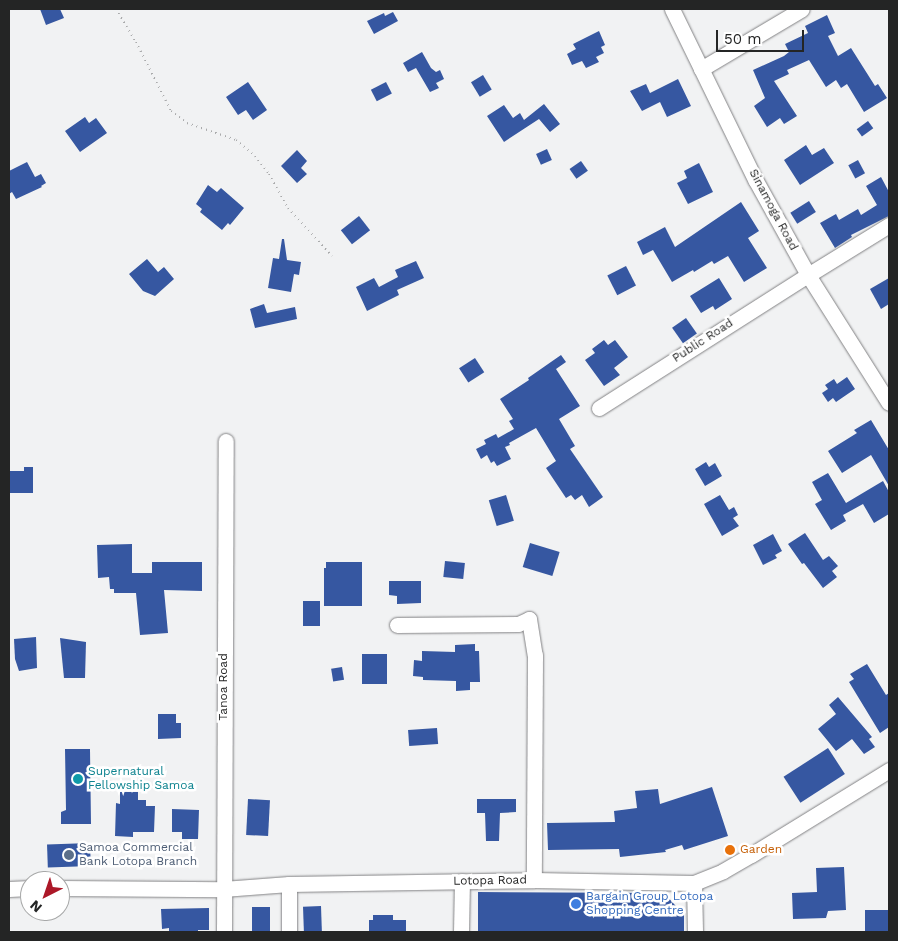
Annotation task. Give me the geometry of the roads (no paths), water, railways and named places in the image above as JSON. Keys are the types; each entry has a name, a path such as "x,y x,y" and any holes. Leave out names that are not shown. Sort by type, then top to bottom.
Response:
{"street":[{"name":"Sinamoga Road","path":"672,9 756,182 808,274 889,403"},
{"path":"702,69 802,9"},
{"name":"Public Road","path":"599,408 808,274 889,225"},
{"name":"Tanoa Road","path":"224,932 226,441"},
{"path":"397,625 518,624 529,619 536,655 534,880"},
{"name":"Lotopa Road","path":"70,888 223,889 289,884 534,880 694,883 723,871 751,855 889,770"},
{"path":"461,932 462,881"},
{"path":"694,883 695,932"},
{"path":"289,884 289,932"}],"place":[{"name":"Supernatural Fellowship Samoa","path":"78,779"},
{"name":"Garden","path":"730,850"},
{"name":"Samoa Commercial Bank Lotopa Branch","path":"69,855"},
{"name":"Bargain Group Lotopa Shopping Centre","path":"576,904"}]}
